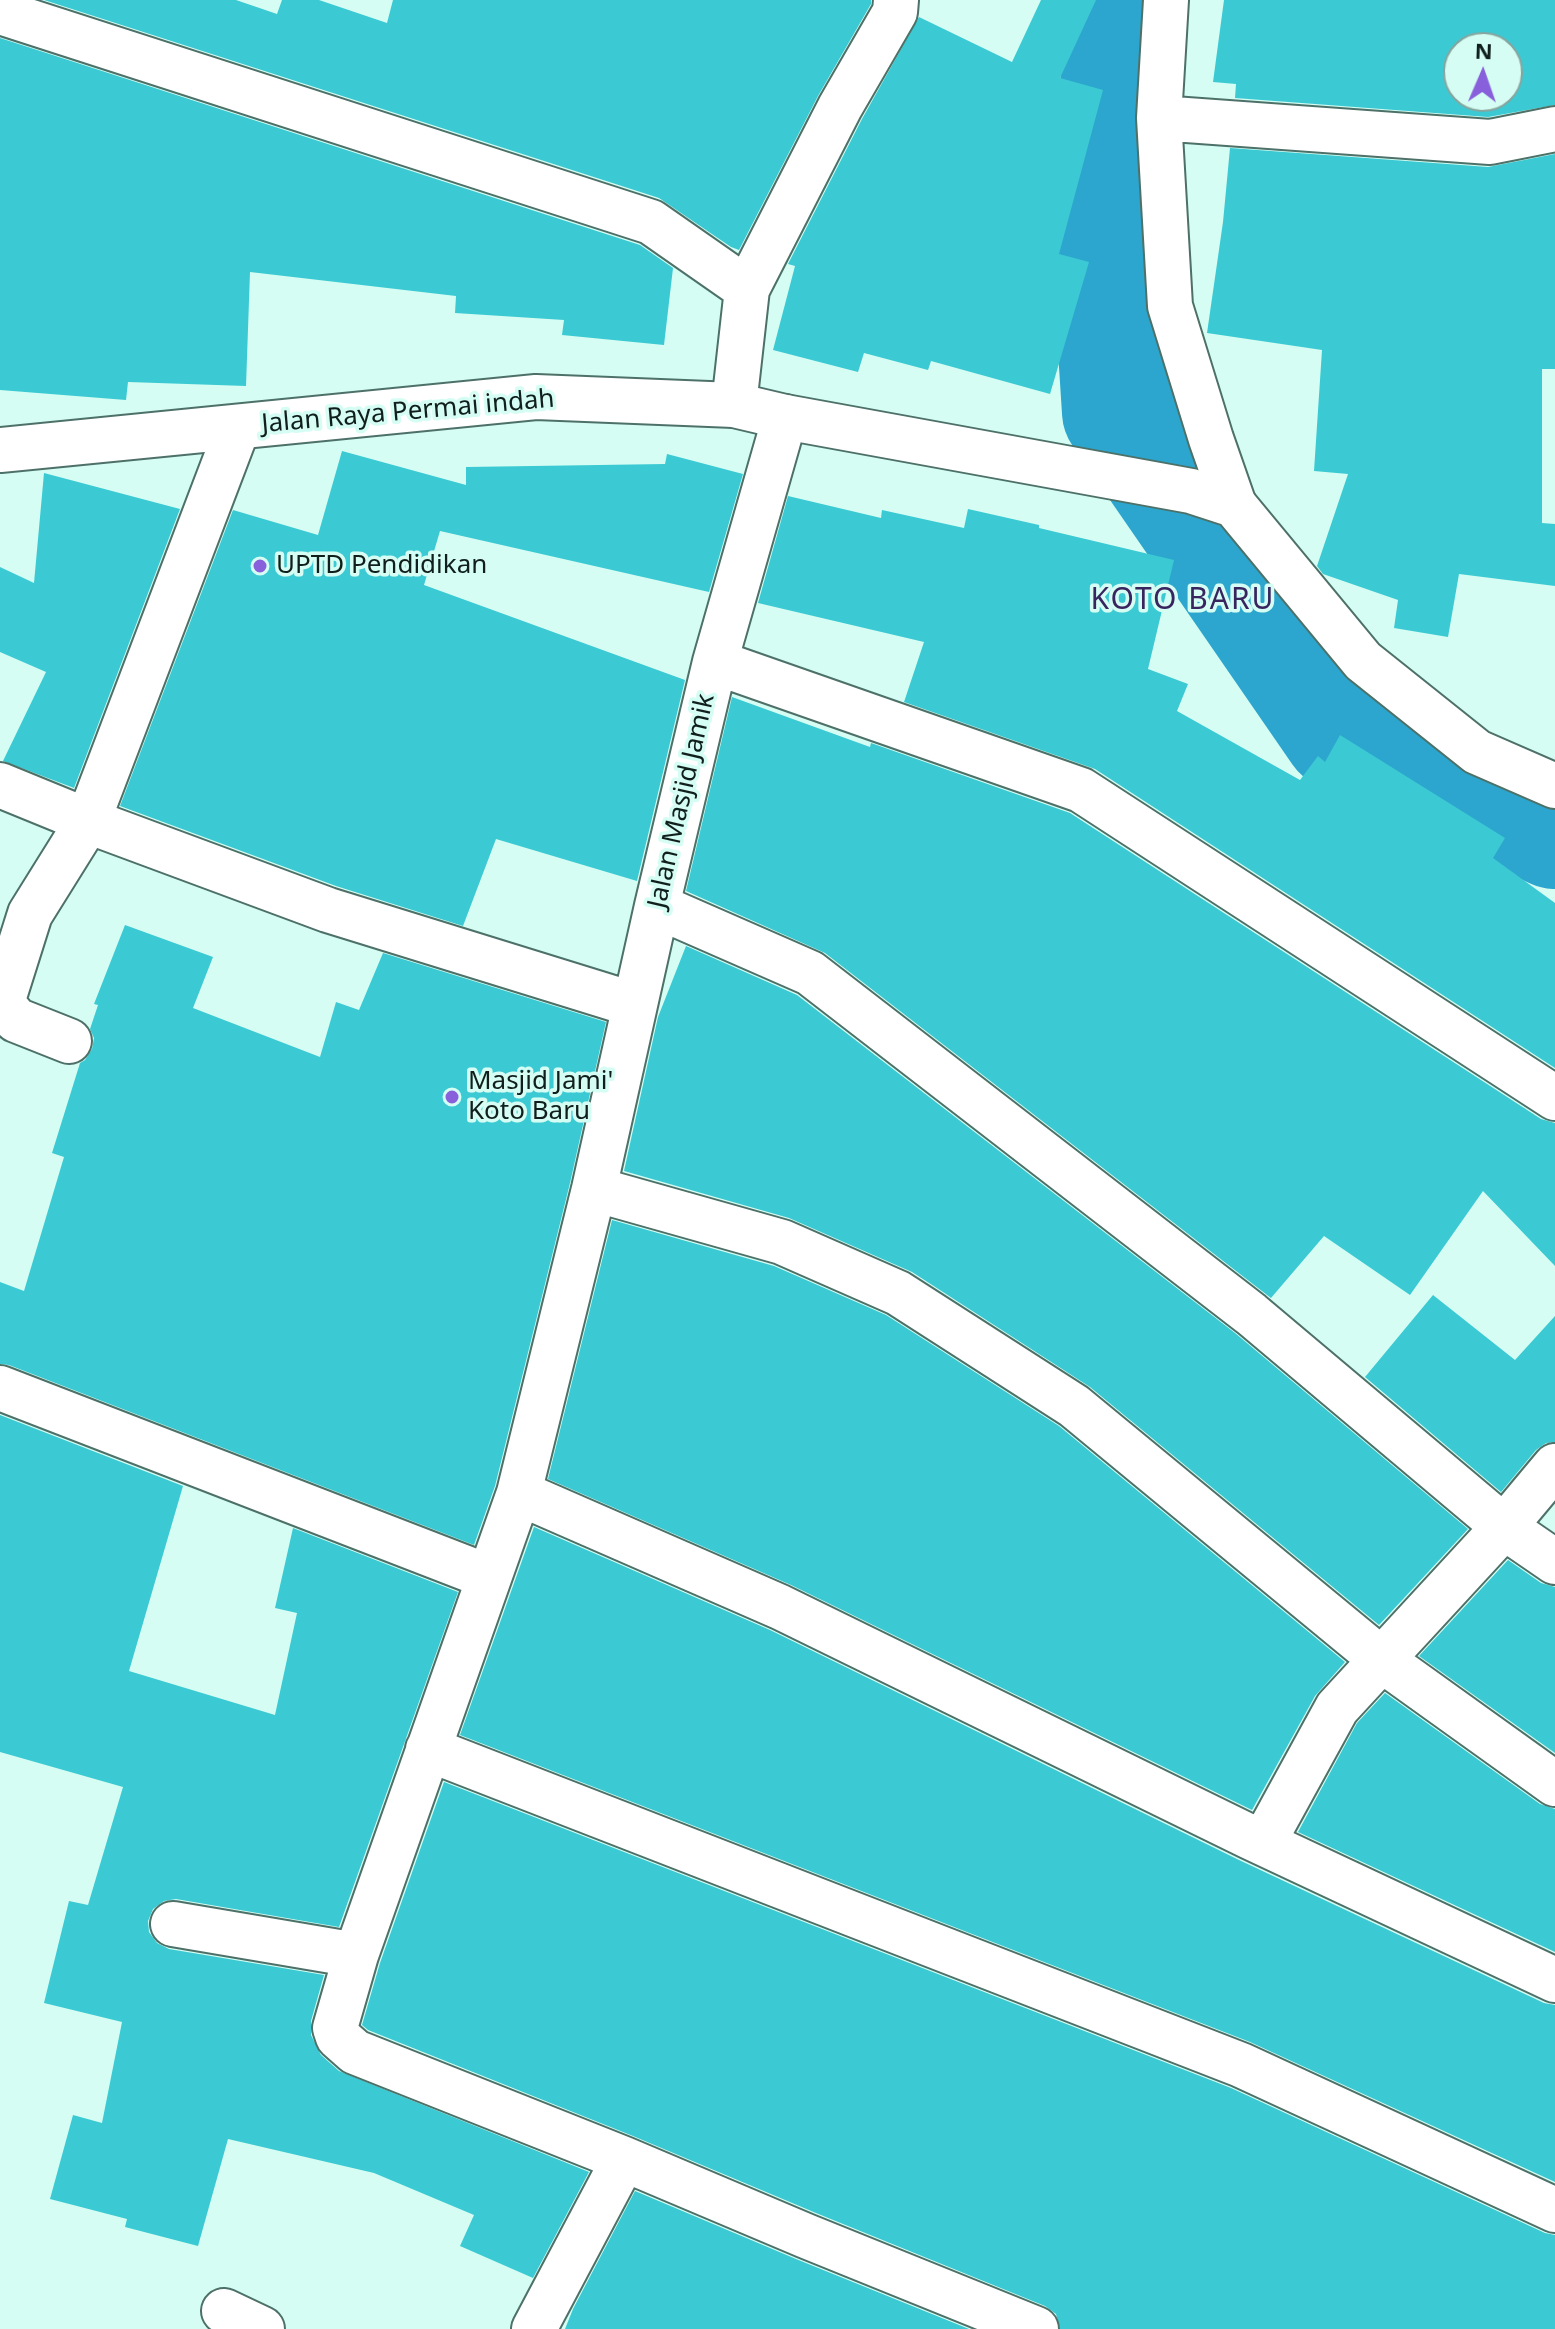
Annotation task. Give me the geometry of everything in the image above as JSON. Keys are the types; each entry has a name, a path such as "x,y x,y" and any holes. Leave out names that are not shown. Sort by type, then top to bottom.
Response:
{"street":[{"path":"734,405 747,289 840,107 895,12 896,0"},
{"path":"1166,0 1159,118 1170,306 1234,505 1363,661 1477,752 1555,786"},
{"path":"0,12 651,222 747,289"},
{"path":"1159,118 1490,142 1555,129"},
{"name":"Jalan Raya Permai indah","path":"0,450 536,397 734,405 1191,491 1234,505"},
{"name":"Jalan Masjid Jamik","path":"624,2159 355,2052 338,2037 335,2028 356,1955 519,1493 594,1189 715,662 785,417"},
{"path":"69,1041 16,1020 2,1003 30,914 88,821 238,427"},
{"path":"715,662 1081,790 1555,1098"},
{"path":"0,785 328,910 635,1005"},
{"path":"657,906 810,973 1251,1314 1504,1527 1555,1562"},
{"path":"594,1189 782,1242 898,1293 1074,1406 1382,1660 1555,1784"},
{"path":"0,1388 489,1577"},
{"path":"1263,1843 1337,1708 1504,1527 1555,1466"},
{"path":"519,1493 780,1607 1263,1843 1555,1980"},
{"path":"428,1749 1241,2065 1555,2210"},
{"path":"173,1924 356,1955"},
{"path":"534,2329 624,2159 1036,2329"}],"building":[{"path":"44,0 236,0 277,14 282,0 319,0 387,23 393,0 871,0 871,4 818,96 739,250 659,198"},
{"path":"1041,0 1096,0 1060,78 1103,90 1059,254 1089,262 1050,394 931,361 928,370 864,353 858,372 773,350 795,266 788,264 862,119 919,17 1012,62"},
{"path":"1224,0 1555,0 1555,105 1523,111 1523,32 1443,32 1443,112 1516,112 1488,117 1235,98 1236,84 1213,82"},
{"path":"0,38 640,245 673,268 664,345 562,335 564,320 455,313 456,296 250,272 246,386 128,382 126,400 0,390"},
{"path":"1230,148 1488,167 1555,154 1555,369 1542,369 1542,523 1555,524 1555,586 1459,574 1448,637 1394,628 1398,600 1323,574 1317,566 1348,474 1314,471 1322,350 1207,333"},
{"path":"342,451 466,485 466,467 665,464 667,454 743,474 709,592 440,531 424,585 685,680 637,881 496,839 463,926 336,886 120,806 233,510 318,535"},
{"path":"44,473 180,509 74,788 3,761 46,672 0,652 0,567 34,583"},
{"path":"788,496 881,518 882,510 964,528 968,509 1174,560 1148,669 1188,684 1177,711 1300,780 1318,756 1325,762 1340,735 1505,838 1493,858 1555,903 1555,1068 1095,769 904,702 924,642 758,603"},
{"path":"732,697 870,747 871,743 1070,813 1541,1119 1555,1123 1555,1266 1483,1191 1410,1295 1324,1236 1271,1298 825,953 686,891"},
{"path":"125,925 213,957 193,1008 320,1057 336,1002 359,1010 383,953 606,1022 570,1183 495,1486 474,1545 0,1364 0,1282 24,1291 64,1157 52,1153 80,1063 92,1049 94,1038 90,1029 98,1005 94,1004"},
{"path":"686,946 797,995 1235,1333 1468,1529 1379,1625 1090,1387 912,1272 789,1218 624,1171 658,1017"},
{"path":"612,1220 774,1266 886,1315 1059,1426 1345,1662 1315,1696 1252,1810 791,1585 548,1479"},
{"path":"1433,1295 1515,1360 1555,1316 1555,1442 1546,1443 1536,1450 1501,1492 1365,1377"},
{"path":"0,1415 183,1486 129,1671 275,1715 297,1613 275,1608 293,1528 458,1592 339,1927 176,1899 164,1901 153,1909 148,1921 149,1932 157,1943 169,1949 324,1975 311,2021 311,2035 321,2055 339,2071 589,2172 533,2278 460,2246 474,2215 374,2173 228,2139 198,2246 125,2227 127,2219 50,2199 73,2115 102,2123 122,2022 44,2003 69,1901 88,1905 123,1787 0,1752"},
{"path":"534,1527 770,1630 1239,1860 1544,2003 1555,2005 1555,2182 1250,2042 460,1735"},
{"path":"1508,1560 1541,1583 1555,1587 1555,1753 1419,1656"},
{"path":"1385,1693 1540,1804 1555,1809 1555,1952 1298,1832 1357,1723"},
{"path":"444,1782 1231,2088 1555,2235 1555,2329 1060,2329 1056,2314 1045,2306 368,2030 362,2025 380,1963"},
{"path":"635,2191 796,2259 969,2329 565,2329"}],"waterway":[{"path":"1125,0 1109,225 1121,412 1341,731 1555,830"}],"place":[{"name":"UPTD Pendidikan","path":"260,566"},
{"name":"Masjid Jami' Koto Baru","path":"452,1097"}],"district":[{"name":"KOTO BARU","path":"1183,600"}]}
